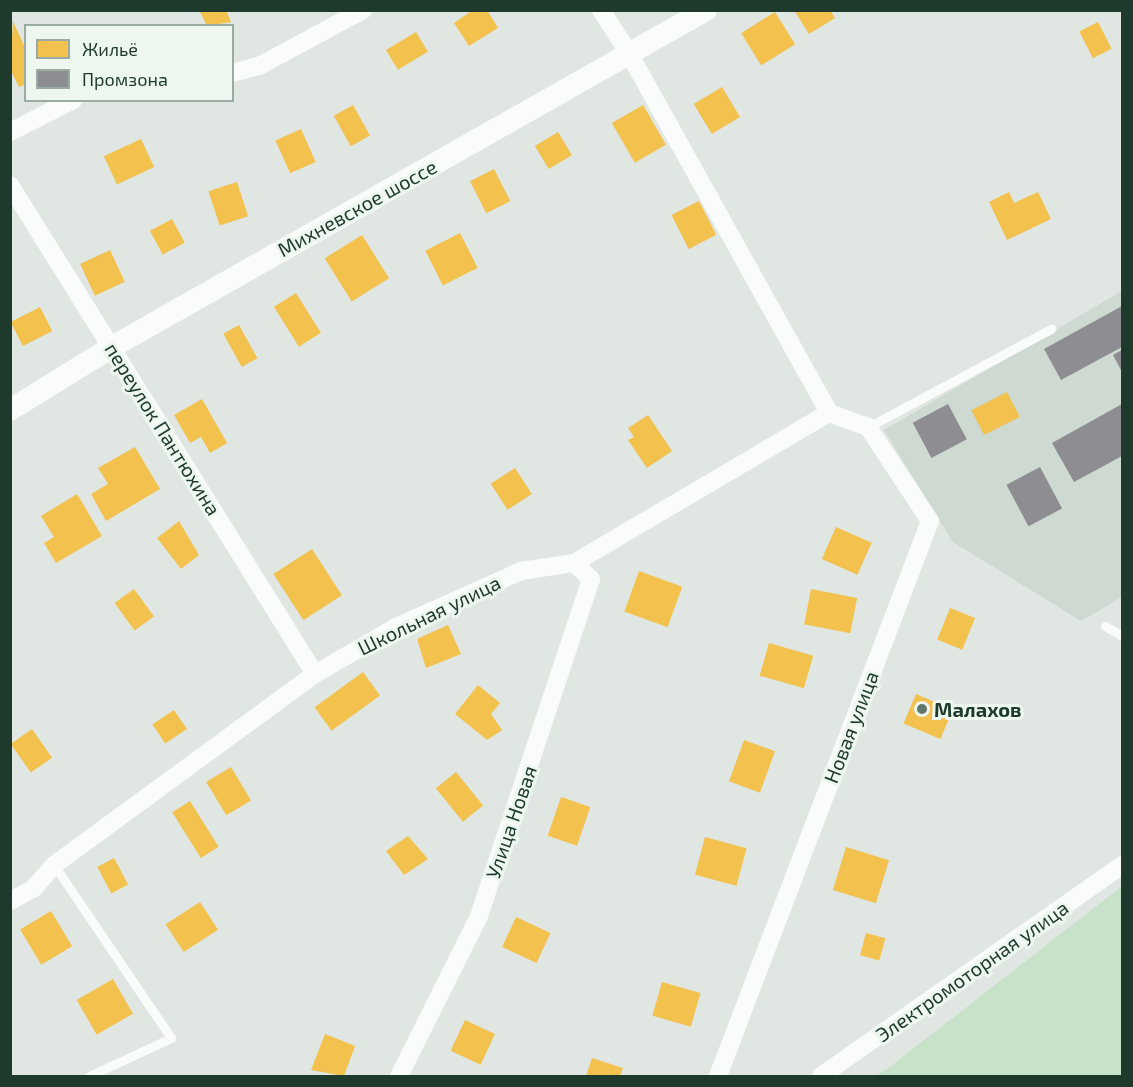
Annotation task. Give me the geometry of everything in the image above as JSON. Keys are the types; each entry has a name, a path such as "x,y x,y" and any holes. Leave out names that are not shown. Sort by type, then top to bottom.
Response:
{"street":[{"path":"234,72 259,66 363,10"},
{"path":"601,10 630,55 829,413 868,427"},
{"name":"Михневское шоссе","path":"10,410 112,347 706,10"},
{"path":"10,132 69,102"},
{"name":"переулок Пантюхина","path":"10,185 315,674"},
{"name":"Школьная улица","path":"10,901 34,888 54,865 315,674 396,627 521,571 574,563 829,413"},
{"name":"Новая улица","path":"718,1077 930,521 868,427"},
{"name":"Улица Новая","path":"399,1077 479,915 591,579 574,563"},
{"name":"Электромоторная улица","path":"821,1077 1122,865"}],"lane":[{"path":"868,427 1052,329"},
{"path":"1105,626 1122,636"},
{"path":"54,865 171,1038 89,1077"}],"shaded area":[{"path":"1122,291 1122,597 1081,621 953,542 884,430"}],"green space":[{"path":"1122,886 1122,1076 875,1076 887,1069"}],"building: Жильё":[{"path":"199,10 226,10 231,22 219,24 206,24"},
{"path":"473,10 487,10 498,28 469,46 454,23"},
{"path":"794,10 830,10 835,18 809,34"},
{"path":"775,12 795,44 761,65 741,33"},
{"path":"13,21 24,46 24,85 19,87 10,69"},
{"path":"1098,22 1112,49 1093,58 1079,32"},
{"path":"416,32 428,52 398,70 386,50"},
{"path":"722,87 740,117 712,134 694,104"},
{"path":"353,105 370,136 351,146 334,116"},
{"path":"643,105 666,145 635,163 612,123"},
{"path":"301,129 316,162 290,173 275,140"},
{"path":"558,132 572,155 549,169 535,146"},
{"path":"141,139 154,167 117,184 104,156"},
{"path":"494,169 510,201 486,213 470,181"},
{"path":"237,182 248,216 220,226 208,191"},
{"path":"1009,192 1014,203 1038,192 1051,219 1007,240 989,202"},
{"path":"699,201 716,235 689,249 671,215"},
{"path":"172,219 185,243 163,255 150,231"},
{"path":"460,233 478,268 443,285 425,251"},
{"path":"362,235 389,278 352,302 325,258"},
{"path":"110,250 125,282 95,296 80,264"},
{"path":"296,293 321,333 299,347 274,307"},
{"path":"40,307 52,331 23,346 11,322"},
{"path":"239,325 257,358 242,367 223,334"},
{"path":"1007,392 1020,417 984,435 971,410"},
{"path":"202,399 227,443 210,453 201,437 190,443 174,415"},
{"path":"648,415 672,451 647,468 628,440 634,437 628,428"},
{"path":"135,447 160,489 106,521 91,494 108,484 98,468"},
{"path":"515,468 532,494 508,510 491,484"},
{"path":"77,494 102,536 56,563 44,543 54,537 41,516"},
{"path":"179,521 199,555 181,569 157,538"},
{"path":"836,527 872,543 857,575 822,559"},
{"path":"312,549 342,595 303,620 273,574"},
{"path":"639,571 682,587 668,627 624,611"},
{"path":"134,589 154,617 135,631 115,603"},
{"path":"811,589 857,598 850,633 804,624"},
{"path":"950,608 975,618 962,650 937,640"},
{"path":"448,625 461,654 426,668 417,639"},
{"path":"769,643 813,656 804,688 760,676"},
{"path":"363,672 380,695 332,731 314,707"},
{"path":"478,685 500,703 491,714 502,730 487,740 455,714"},
{"path":"916,694 953,710 940,739 903,723"},
{"path":"174,710 187,729 165,744 152,725"},
{"path":"32,729 52,758 31,773 11,744"},
{"path":"744,740 775,751 760,793 729,781"},
{"path":"231,767 251,800 226,815 206,782"},
{"path":"456,772 483,805 463,822 436,788"},
{"path":"561,797 590,807 577,846 548,836"},
{"path":"190,801 219,847 201,858 172,812"},
{"path":"408,836 428,859 404,875 386,851"},
{"path":"705,837 747,848 736,886 695,875"},
{"path":"846,847 889,860 876,903 833,890"},
{"path":"114,858 128,884 111,893 97,867"},
{"path":"200,902 218,930 184,952 166,924"},
{"path":"51,911 72,946 41,965 20,930"},
{"path":"516,917 550,933 536,963 502,947"},
{"path":"866,933 885,938 879,960 860,955"},
{"path":"113,979 133,1014 97,1035 77,1000"},
{"path":"662,982 700,993 691,1027 652,1016"},
{"path":"465,1020 495,1034 481,1065 451,1051"},
{"path":"325,1034 355,1046 344,1076 311,1070"},
{"path":"592,1058 623,1068 620,1076 586,1076"}],"building: Промзона":[{"path":"1122,306 1122,347 1061,380 1044,349"},
{"path":"1122,350 1122,372 1113,355"},
{"path":"948,404 967,439 931,458 913,423"},
{"path":"1122,404 1122,456 1074,482 1052,443"},
{"path":"1040,467 1062,508 1029,526 1006,485"}],"place":[{"name":"Малахов","path":"922,709"}]}
